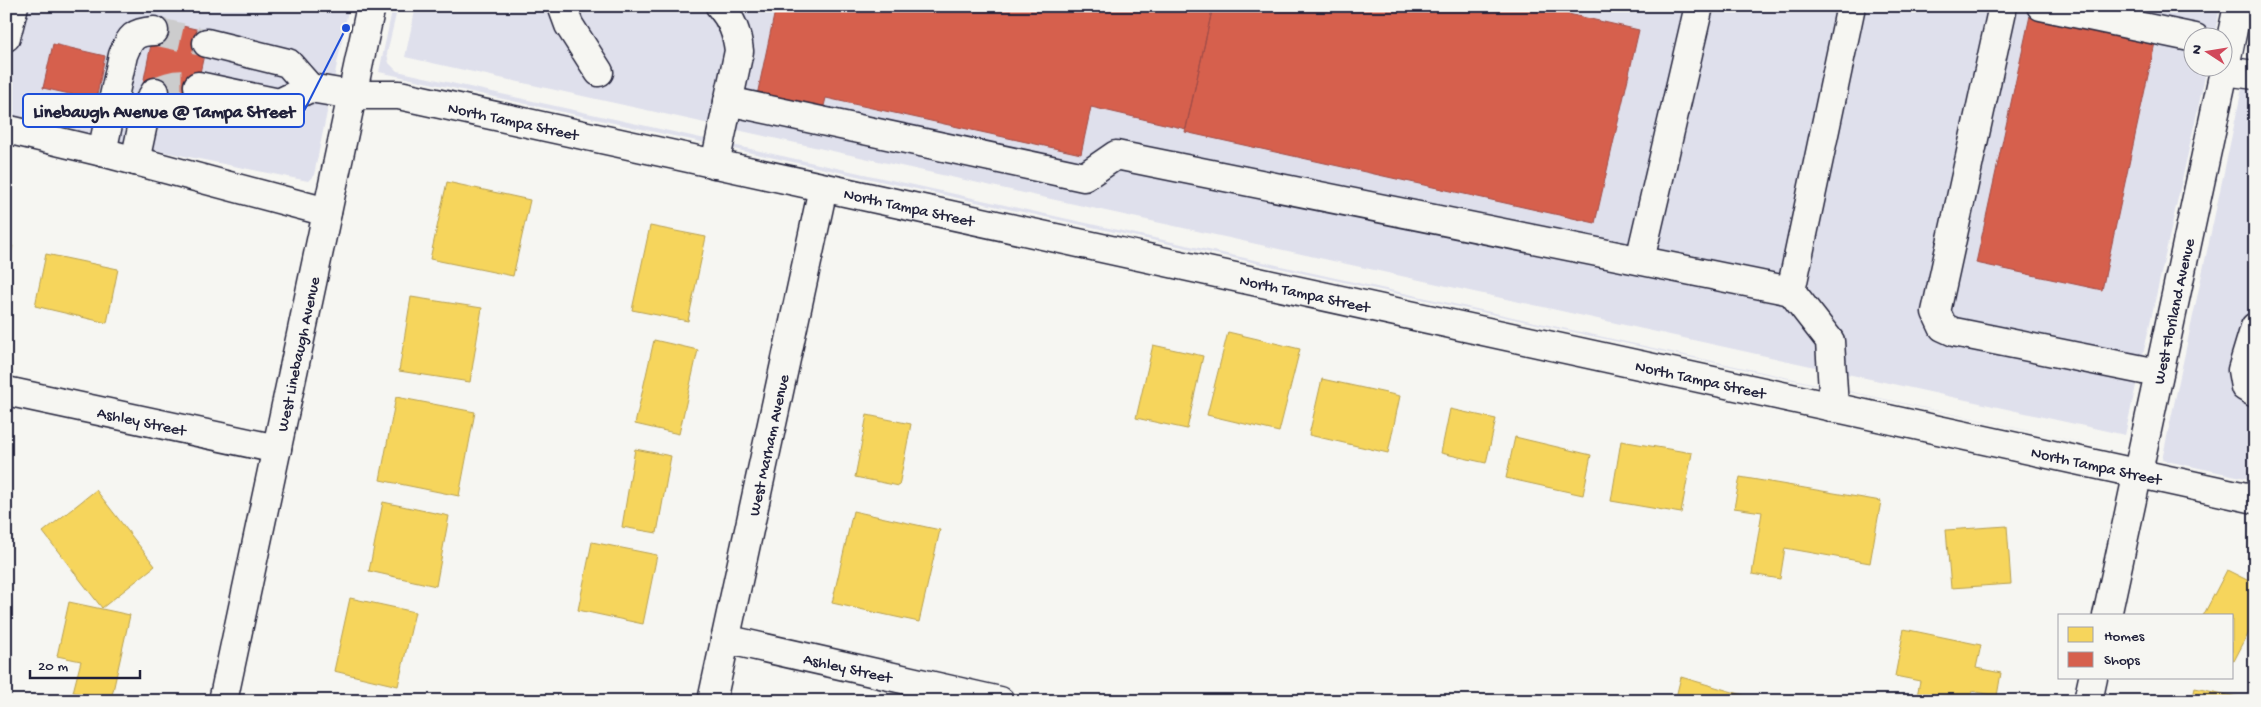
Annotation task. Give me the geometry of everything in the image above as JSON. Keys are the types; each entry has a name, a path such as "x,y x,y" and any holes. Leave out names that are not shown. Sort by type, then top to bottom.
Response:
{"street":[{"path":"6,37 14,6"},
{"name":"West Linebaugh Avenue","path":"223,701 371,6"},
{"path":"562,6 569,25 599,72"},
{"path":"715,164 740,51 731,19 720,6"},
{"path":"1640,260 1699,6"},
{"path":"1791,291 1851,6"},
{"path":"2003,6 1936,312 1943,326 1954,332 2158,373"},
{"path":"2040,6 2184,36"},
{"name":"West Floriland Avenue","path":"2231,28 2238,6"},
{"path":"102,152 129,40 140,32 154,31"},
{"path":"198,86 279,103 310,88 288,63 207,43"},
{"path":"2234,73 2255,75"},
{"name":"West Floriland Avenue","path":"2107,614 2223,78"},
{"name":"North Tampa Street","path":"310,88 352,95 400,96 2255,499"},
{"path":"134,161 147,105 156,92"},
{"path":"728,101 1084,176 1116,155 1791,291 1830,340 1834,408"},
{"path":"6,129 102,152 327,212"},
{"name":"West Marham Avenue","path":"712,701 823,188"},
{"path":"2254,331 2242,370 2245,387 2255,392"},
{"name":"Ashley Street","path":"6,392 277,449"},
{"name":"Ashley Street","path":"725,639 1000,701"},
{"path":"2088,701 2093,680"}],"shaded area":[{"path":"6,6 349,6 314,175 308,181 6,120"},
{"path":"393,6 398,6 387,53 389,63 397,71 2120,451 379,72"},
{"path":"416,6 2210,6 2220,8 2216,28 2184,28 2184,78 2205,78 2125,435 405,57"},
{"path":"2255,28 2255,480 2162,460"}],"building: Homes":[{"path":"447,182 530,200 513,276 430,259"},
{"path":"650,226 706,237 688,321 632,310"},
{"path":"6,244 13,246 6,274"},
{"path":"46,254 118,269 107,323 35,306"},
{"path":"411,297 482,308 470,382 399,371"},
{"path":"1228,332 1300,349 1279,432 1207,415"},
{"path":"654,340 698,350 679,434 635,424"},
{"path":"1153,345 1203,356 1187,429 1136,418"},
{"path":"1322,379 1400,396 1388,453 1309,435"},
{"path":"396,397 475,412 459,496 380,480"},
{"path":"1450,409 1496,419 1486,463 1441,453"},
{"path":"867,415 911,424 899,486 855,477"},
{"path":"1515,437 1591,455 1583,495 1506,478"},
{"path":"1621,441 1692,453 1681,513 1611,501"},
{"path":"635,449 671,456 657,533 622,527"},
{"path":"1740,477 1881,501 1870,563 1785,548 1780,579 1752,574 1762,512 1734,508"},
{"path":"96,490 155,566 102,608 43,532"},
{"path":"383,502 449,516 436,586 369,571"},
{"path":"853,511 940,530 919,622 832,603"},
{"path":"2007,526 2011,584 1951,588 1946,530"},
{"path":"592,542 657,555 643,624 578,610"},
{"path":"2227,570 2255,584 2255,621 2234,661 2234,614 2204,614"},
{"path":"350,598 415,612 398,686 334,671"},
{"path":"69,602 130,615 111,700 73,692 81,661 57,656"},
{"path":"1904,629 1981,645 1976,668 2001,673 1997,696 1972,691 1970,701 1916,701 1920,681 1895,676"},
{"path":"1681,677 1750,697 1749,701 1675,701"},
{"path":"2195,688 2242,698 2242,701 2192,701"}],"building: Shops":[{"path":"776,6 1213,6 1186,129 1091,107 1081,154 826,98 822,114 756,100"},
{"path":"1213,6 1533,6 1639,30 1595,223 1185,132"},
{"path":"2031,11 2156,38 2102,290 1976,263"},
{"path":"156,20 209,32 194,100 142,89"},
{"path":"53,44 105,56 96,100 43,88"}],"tunnel":[{"path":"154,31 207,43"},
{"path":"155,92 176,84 198,86"}],"place":[{"name":"Linebaugh Avenue @ Tampa Street","path":"346,28"}]}
